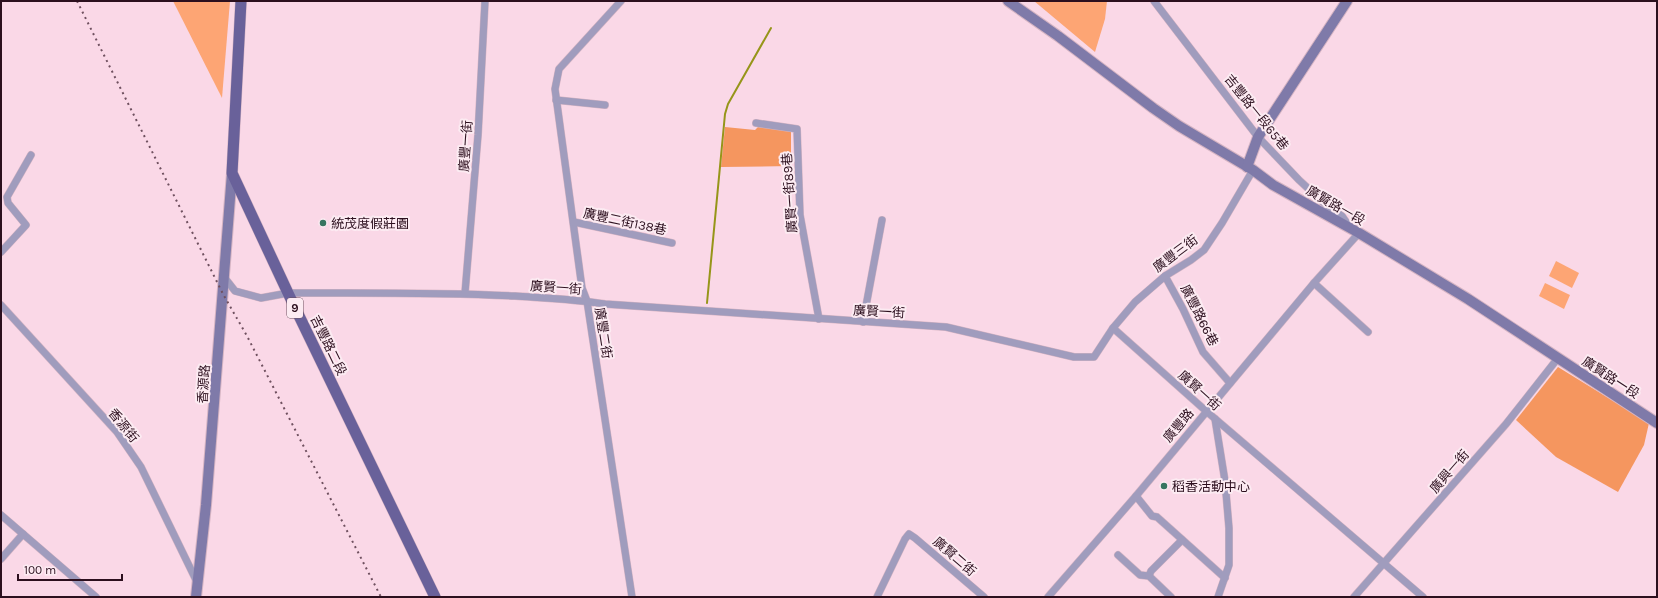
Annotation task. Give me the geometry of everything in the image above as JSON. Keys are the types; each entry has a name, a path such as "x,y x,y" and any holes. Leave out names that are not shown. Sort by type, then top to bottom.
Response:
{"main road":[{"name":"吉豐路二段","path":"241,1 232,173 288,293 435,597"}],"street":[{"name":"廣豐一街","path":"465,293 478,135 485,1"},
{"name":"廣豐二街","path":"622,1 559,69 555,89 582,288 587,301 632,597"},
{"name":"廣賢路一段","path":"1008,1 1058,36 1153,108 1250,168 1273,185 1355,231 1468,299 1657,423"},
{"name":"吉豐路一段65巷","path":"1154,1 1258,137 1299,180 1324,204 1342,216 1355,231"},
{"name":"廣豐三街","path":"1113,328 1135,302 1166,276 1204,250 1222,223 1250,168 1258,137 1347,1"},
{"path":"556,100 605,104"},
{"name":"廣賢一街89巷","path":"756,123 797,129 800,215 819,320"},
{"path":"1,252 26,225 8,203 7,197 31,155"},
{"name":"香源路","path":"196,597 206,505 232,173"},
{"path":"863,322 882,220"},
{"name":"廣豐二街138巷","path":"574,222 672,243"},
{"name":"廣豐路","path":"1048,597 1136,496 1314,283 1355,231"},
{"name":"廣豐路66巷","path":"1166,276 1203,352 1230,383"},
{"name":"廣賢一街","path":"224,277 235,292 261,298 288,293 465,293 587,301 606,304 946,328 1074,356 1090,358 1094,357 1113,328 1214,419 1423,597"},
{"path":"1314,283 1368,332"},
{"name":"香源街","path":"1,305 117,432 141,467 197,582"},
{"name":"廣興一街","path":"1354,597 1506,424 1558,358"},
{"path":"1214,419 1225,481 1229,528 1229,565 1218,597"},
{"path":"1136,496 1152,516 1157,517 1225,578"},
{"path":"1,515 96,597"},
{"path":"1,559 23,534"},
{"name":"廣賢二街","path":"877,597 905,539 909,534 984,597"},
{"path":"1149,576 1151,571 1182,540"},
{"path":"1118,555 1140,575 1149,576 1171,597"}],"shaded area":[{"path":"173,1 230,1 222,98"},
{"path":"1034,1 1107,1 1105,19 1095,52"},
{"path":"725,127 755,130 758,127 791,130 791,166 721,167"},
{"path":"1556,261 1579,273 1572,288 1549,276"},
{"path":"1545,283 1570,295 1564,309 1539,296"},
{"path":"1558,367 1649,423 1644,445 1618,492 1556,457 1516,420"}],"waterway":[{"path":"707,303 725,114 728,104 771,28"}],"railway":[{"path":"77,1 223,294 247,336 381,597"}],"place":[{"name":"統茂度假莊園","path":"323,223"},
{"name":"稻香活動中心","path":"1164,486"}]}
